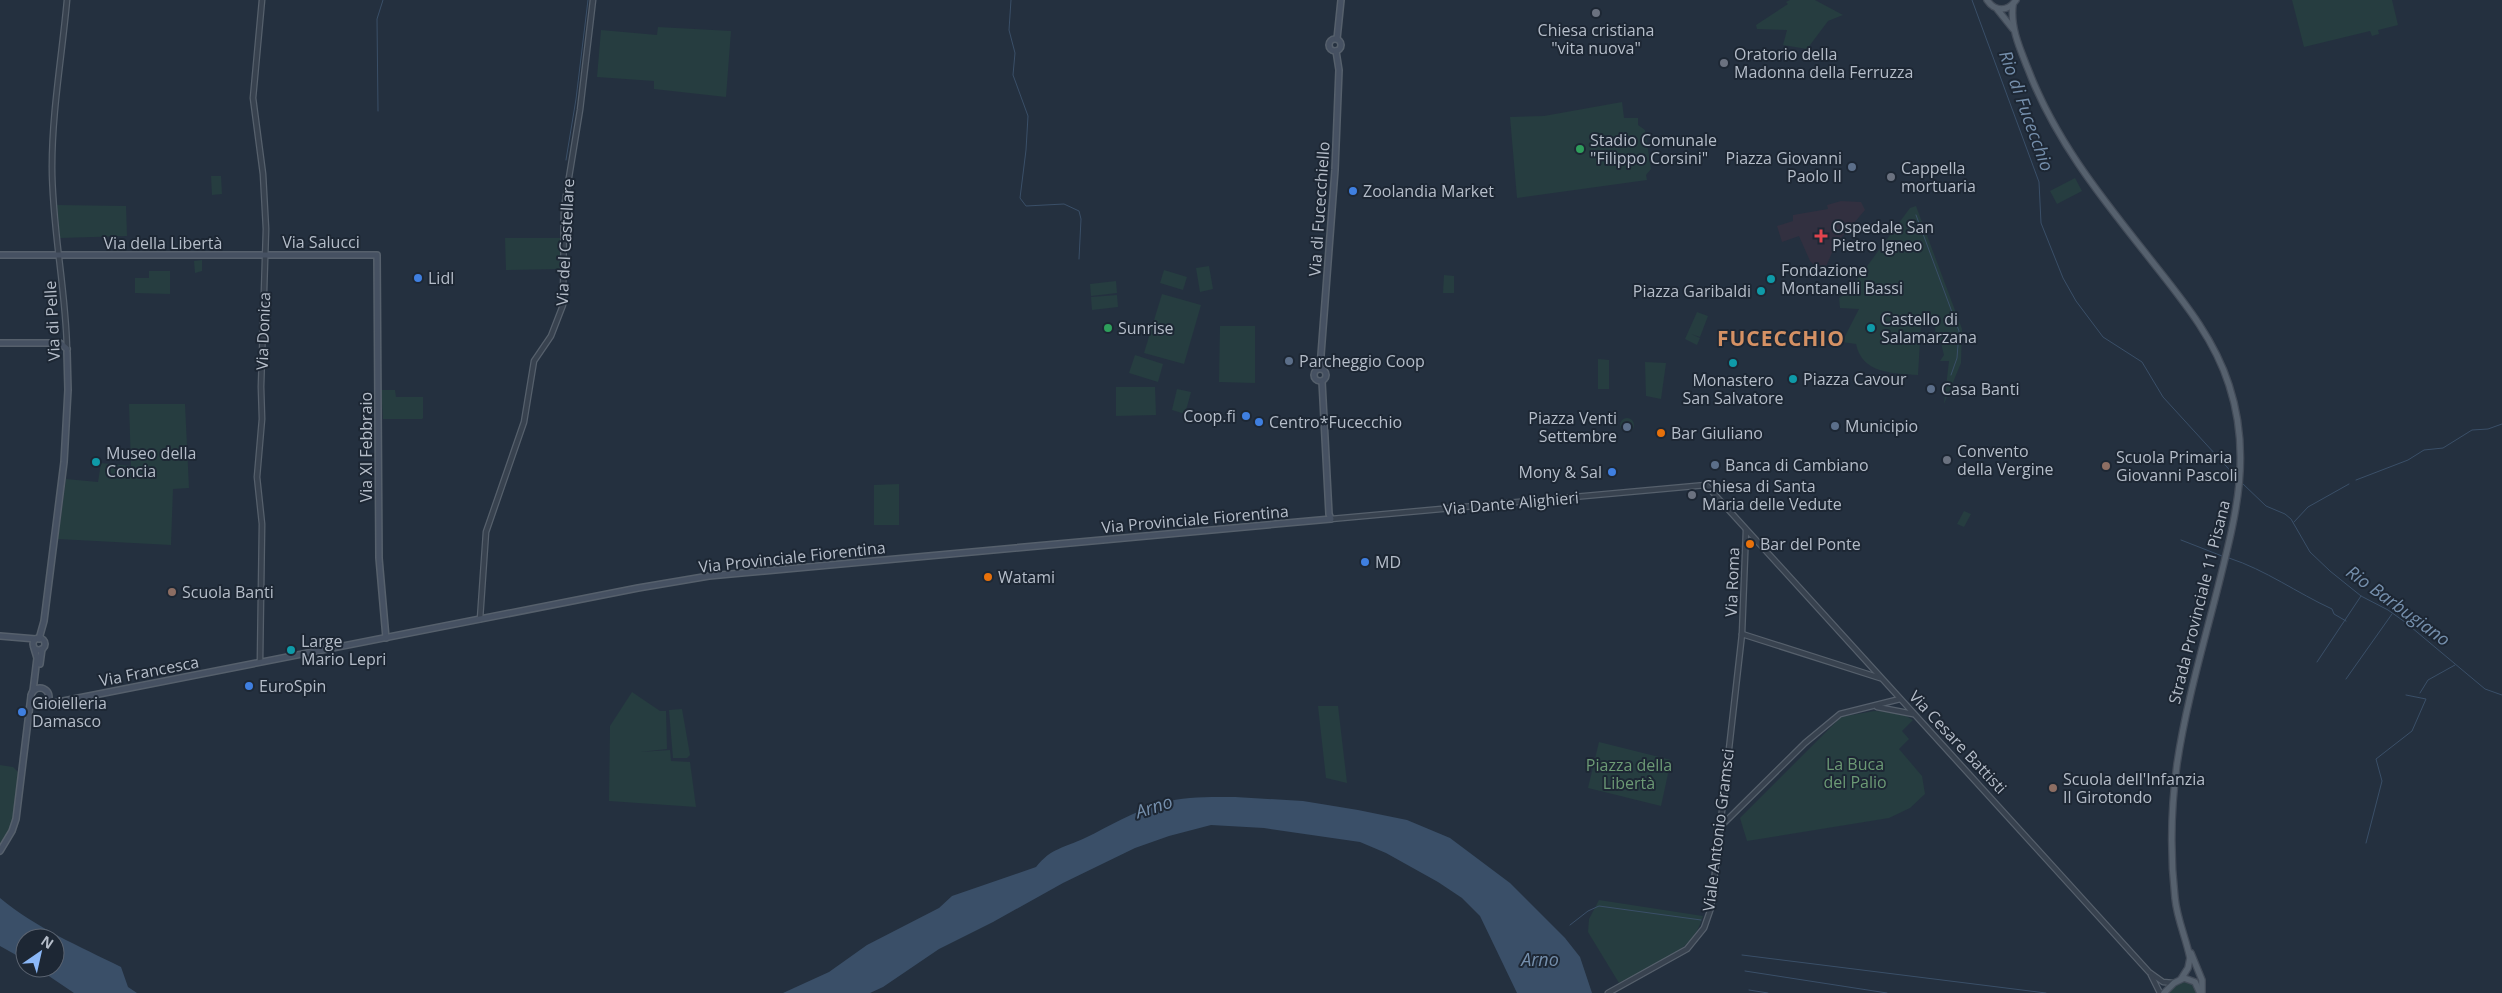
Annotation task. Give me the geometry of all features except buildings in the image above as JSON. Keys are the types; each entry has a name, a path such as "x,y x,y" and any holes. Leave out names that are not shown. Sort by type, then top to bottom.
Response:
{"main road":[{"path":"1337,39 1329,44 1331,49 1336,51 1341,46 1337,39 1341,0"},
{"name":"Strada Provinciale 11 Pisana","path":"1987,0 2004,15 2015,33 2041,102 2090,184 2199,322 2228,383 2236,412 2241,445 2240,488 2232,533 2186,714 2175,776 2173,866 2175,898 2190,963 2181,978"},
{"path":"1995,8 2004,9 2015,2"},
{"name":"Strada Provinciale 11 Pisana","path":"2015,2 2015,33"},
{"name":"Via di Fucecchiello","path":"1320,368 1324,347 1335,170 1339,70 1336,51"},
{"name":"Via della Libertà","path":"0,255 266,255"},
{"name":"Via Salucci","path":"266,255 377,255"},
{"name":"Via XI Febbraio","path":"377,255 379,558 386,638"},
{"path":"0,344 60,343 66,350"},
{"name":"Via di Pelle","path":"38,639 47,596 64,462 68,390 66,350"},
{"name":"Via di Fucecchiello","path":"1320,368 1315,370 1314,376 1316,380 1322,381"},
{"name":"Via di Fucecchiello","path":"1320,368 1326,374 1322,381 1324,441 1329,514 1331,519"},
{"name":"Via Provinciale Fiorentina","path":"260,662 709,576 1331,519"},
{"path":"0,636 38,639 44,643 38,677 49,697 47,702 41,706 33,702 32,694"},
{"path":"0,851 13,828 17,811 37,658 33,643 38,639"},
{"path":"34,648 42,649"},
{"name":"Via Francesca","path":"29,709 32,706 41,706 260,662"},
{"path":"32,694 40,688 45,690"},
{"name":"Strada Provinciale 11 Pisana","path":"2185,939 2199,971 2202,983 2200,993"},
{"path":"2164,993 2181,978 2192,980 2200,993"}],"street":[{"name":"Via di Pelle","path":"66,350 52,166 54,110 67,0"},
{"name":"Via Donica","path":"260,662 262,524 257,478 262,419 261,387 266,255 263,174 253,98 262,0"},
{"name":"Via del Castellare","path":"480,619 486,532 524,422 534,361 551,336 564,305 566,192 580,110 593,0"},
{"name":"Via Dante Alighieri","path":"1331,519 1706,485"},
{"name":"Via Cesare Battisti","path":"1706,485 2149,972 2163,982 2174,983"},
{"name":"Via Roma","path":"1742,634 1746,530"},
{"path":"1742,634 1881,679"},
{"name":"Viale Antonio Gramsci","path":"1610,992 1687,950 1704,928 1711,908 1718,862 1720,827 1742,634"},
{"path":"1720,827 1805,743 1836,717 1847,712 1900,699"},
{"path":"1873,706 1914,714"},
{"name":"Via Cesare Battisti","path":"2149,972 2160,993"}],"shaded area":[{"name":"Ospedale San Pietro Igneo","path":"1841,201 1861,202 1865,210 1836,244 1823,273 1810,261 1799,236 1782,242 1777,226 1793,221 1793,215 1828,209 1827,205"}],"green space":[{"path":"1790,0 1815,0 1843,15 1828,21 1807,49 1783,45 1787,30 1757,29 1756,25 1788,4 1786,2"},
{"path":"2292,0 2392,0 2398,25 2378,30 2379,34 2372,36 2370,31 2304,47"},
{"path":"658,27 731,31 726,97 654,89 654,81 597,77 601,30 657,35"},
{"name":"Stadio Comunale \"Filippo Corsini\"","path":"1622,102 1624,118 1638,118 1638,125 1645,130 1651,169 1646,175 1647,180 1517,198 1510,117 1544,116"},
{"path":"211,176 221,176 222,194 212,195"},
{"path":"2075,178 2082,191 2057,204 2050,191"},
{"path":"57,205 126,206 127,236 60,238"},
{"path":"1916,206 1962,329 1961,363 1944,404 1949,361 1940,361 1944,355 1941,343 1936,342 1935,324 1921,324 1918,375 1880,370 1865,361 1859,354 1856,344 1842,342 1859,309 1840,308 1839,298 1848,292 1910,208"},
{"path":"505,238 560,238 560,269 506,270"},
{"path":"202,260 202,271 195,273 194,261"},
{"path":"1209,266 1213,289 1200,292 1196,268"},
{"path":"1164,270 1187,277 1183,290 1160,283"},
{"path":"149,271 170,271 170,294 135,293 135,278 149,278"},
{"path":"1444,275 1454,276 1454,293 1443,293"},
{"path":"1116,281 1117,293 1091,296 1090,284"},
{"path":"1162,294 1201,305 1184,364 1144,353"},
{"path":"1117,295 1118,307 1092,310 1091,297"},
{"path":"1697,312 1708,316 1700,337 1691,334 1700,338 1697,345 1685,339"},
{"path":"1220,326 1255,326 1255,383 1219,382"},
{"path":"1135,355 1163,364 1158,382 1129,373"},
{"path":"1598,359 1609,360 1609,389 1598,389"},
{"path":"1645,362 1666,363 1661,399 1646,396"},
{"path":"1116,387 1155,387 1156,415 1116,416"},
{"path":"1177,389 1191,392 1185,414 1172,410"},
{"path":"381,390 395,390 396,397 423,397 423,418 383,419"},
{"path":"129,404 185,404 189,488 173,489 171,545 58,539 66,479 98,482 101,463 131,466"},
{"path":"1624,418 1630,418 1634,425 1630,432 1624,432 1620,428 1620,422"},
{"path":"899,484 899,525 874,525 874,485"},
{"path":"1964,511 1971,514 1964,527 1957,524"},
{"path":"632,692 660,711 666,711 667,749 640,752 670,750 671,761 690,762 696,807 609,801 610,726"},
{"path":"1318,706 1338,706 1347,783 1326,778"},
{"path":"682,709 690,755 687,758 673,758 669,710"},
{"name":"La Buca del Palio","path":"1874,711 1899,712 1913,720 1902,731 1909,739 1899,749 1922,776 1925,794 1910,808 1889,818 1747,841 1740,818 1841,717"},
{"name":"Piazza della Libertà","path":"1599,742 1671,760 1661,806 1588,788"},
{"path":"0,765 13,767 22,776 13,824 0,844"},
{"path":"1599,900 1703,916 1698,929 1680,950 1657,965 1619,983 1588,932 1589,919"},
{"path":"2185,981 2193,984 2197,993 2167,993 2175,985"}],"water":[{"name":"Arno","path":"1235,797 1303,801 1358,810 1407,820 1450,838 1510,883 1565,938 1580,957 1592,993 1517,993 1480,916 1462,898 1438,882 1386,853 1360,842 1264,828 1211,825 1169,836 1135,848 1063,883 993,922 939,949 883,987 870,993 783,993 829,972 867,945 939,908 952,896 1036,867 1047,856 1058,849 1142,810 1180,799"},
{"path":"0,898 45,928 15,928 15,954 0,946"},
{"path":"65,939 121,967 128,987 137,993 74,993 52,978 65,978"}],"waterway":[{"path":"378,111 377,19 383,0"},
{"path":"566,160 576,99 588,0"},
{"path":"1011,0 1009,30 1015,53 1013,75 1028,116 1020,198 1026,206 1064,204 1079,211 1081,219 1079,259"},
{"name":"Rio di Fucecchio","path":"1972,0 2039,182 2041,223 2063,278 2076,301 2103,337 2142,362 2163,397 2237,478"},
{"path":"1916,215 1959,331 1957,358 1951,375"},
{"path":"2356,480 2408,460 2424,450 2443,448 2472,430 2488,429 2502,424"},
{"name":"Rio Barbugiano","path":"2242,483 2266,506 2285,514 2291,519 2310,552 2330,571 2361,596 2388,610 2405,622 2485,689 2502,695"},
{"path":"2294,522 2308,507 2349,484"},
{"path":"2181,540 2222,556"},
{"path":"2229,558 2269,575 2332,609 2334,614 2346,621"},
{"path":"2317,662 2361,596"},
{"path":"2346,679 2392,614"},
{"path":"2420,693 2428,680 2455,665"},
{"path":"2366,843 2382,781 2376,759 2412,731 2426,699 2406,695"},
{"path":"1570,925 1588,911 1599,906 1701,920"},
{"path":"1742,955 2046,993"},
{"path":"1745,971 1887,993"},
{"path":"1749,990 1768,993"}],"place":[{"name":"Chiesa cristiana \"vita nuova\"","path":"1596,13"},
{"name":"Oratorio della Madonna della Ferruzza","path":"1724,63"},
{"name":"Stadio Comunale \"Filippo Corsini\"","path":"1580,149"},
{"name":"Piazza Giovanni Paolo II","path":"1852,167"},
{"name":"Cappella mortuaria","path":"1891,177"},
{"name":"Zoolandia Market","path":"1353,191"},
{"name":"Ospedale San Pietro Igneo","path":"1821,236"},
{"name":"Lidl","path":"418,278"},
{"name":"Fondazione Montanelli Bassi","path":"1771,279"},
{"name":"Piazza Garibaldi","path":"1761,291"},
{"name":"Sunrise","path":"1108,328"},
{"name":"Castello di Salamarzana","path":"1871,328"},
{"name":"Parcheggio Coop","path":"1289,361"},
{"name":"Monastero San Salvatore","path":"1733,363"},
{"name":"Piazza Cavour","path":"1793,379"},
{"name":"Casa Banti","path":"1931,389"},
{"name":"Coop.fi","path":"1246,416"},
{"name":"Centro*Fucecchio","path":"1259,422"},
{"name":"Municipio","path":"1835,426"},
{"name":"Piazza Venti Settembre","path":"1627,427"},
{"name":"Bar Giuliano","path":"1661,433"},
{"name":"Convento della Vergine","path":"1947,460"},
{"name":"Museo della Concia","path":"96,462"},
{"name":"Banca di Cambiano","path":"1715,465"},
{"name":"Scuola Primaria Giovanni Pascoli","path":"2106,466"},
{"name":"Mony & Sal","path":"1612,472"},
{"name":"Chiesa di Santa Maria delle Vedute","path":"1692,495"},
{"name":"Bar del Ponte","path":"1750,544"},
{"name":"MD","path":"1365,562"},
{"name":"Watami","path":"988,577"},
{"name":"Scuola Banti","path":"172,592"},
{"name":"Large Mario Lepri","path":"291,650"},
{"name":"EuroSpin","path":"249,686"},
{"name":"Gioielleria Damasco","path":"22,712"},
{"name":"Scuola dell'Infanzia Il Girotondo","path":"2053,788"}],"district":[{"name":"FUCECCHIO","path":"1781,339"}]}
